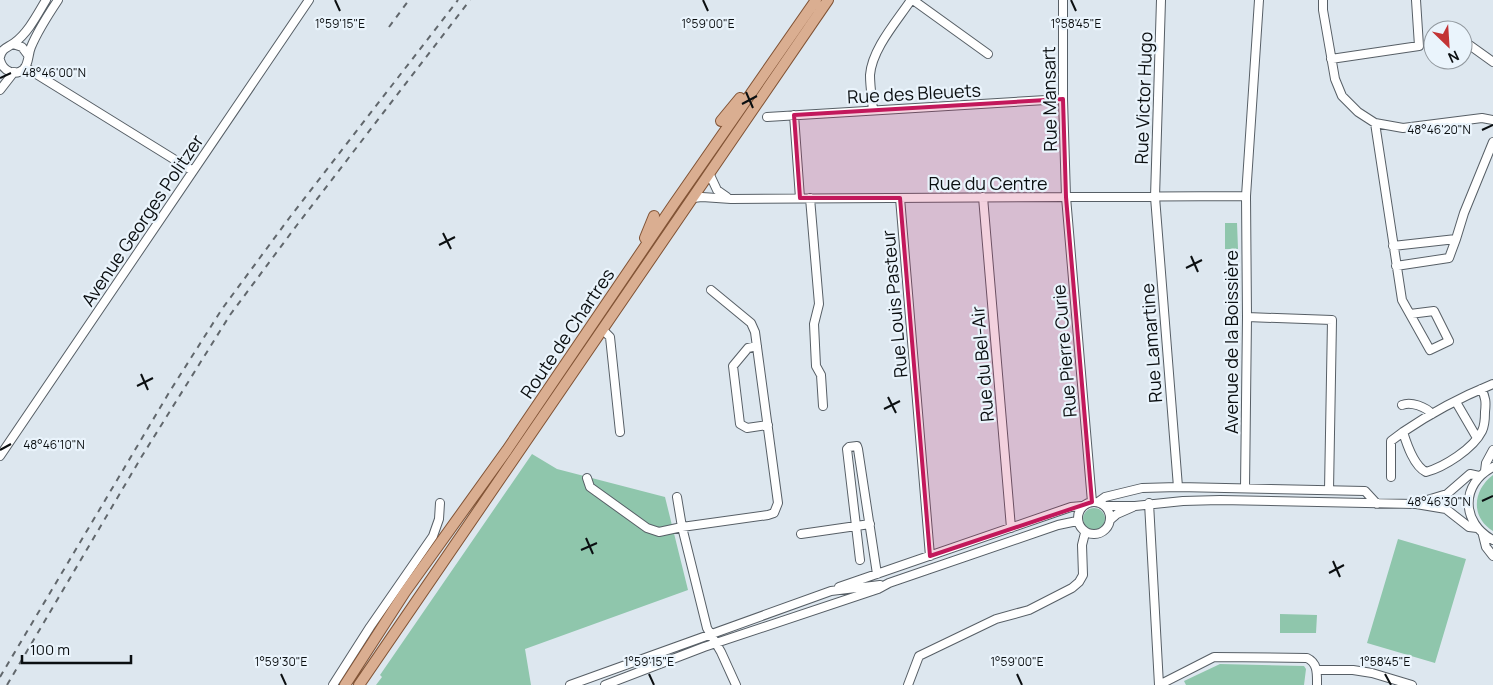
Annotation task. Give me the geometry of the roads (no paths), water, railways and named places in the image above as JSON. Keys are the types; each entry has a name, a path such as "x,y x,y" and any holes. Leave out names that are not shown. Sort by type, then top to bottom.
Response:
{"main road":[{"name":"Route de Chartres","path":"345,685 406,592 507,450 674,204 816,0"},
{"name":"Route de Chartres","path":"359,685 828,0"},
{"path":"721,121 745,92 758,84"},
{"path":"631,268 633,256 647,234 654,216"}],"street":[{"path":"46,0 28,28 13,44 5,47 0,57 6,70 18,72 25,67 37,33 58,0"},
{"name":"Avenue Georges Politzer","path":"0,456 310,0"},
{"path":"873,110 870,74 874,60 883,41 912,0 988,54"},
{"name":"Rue Mansart","path":"1063,0 1062,99 1066,197"},
{"name":"Rue Victor Hugo","path":"1155,197 1161,0"},
{"name":"Avenue de la Boissière","path":"1245,488 1246,196 1258,0"},
{"path":"1323,0 1323,10 1335,79 1342,96 1358,112 1375,123 1403,128 1482,118 1493,120"},
{"path":"1331,59 1419,46 1416,0"},
{"path":"13,44 22,47 28,55"},
{"path":"1473,48 1493,62"},
{"path":"25,67 193,171"},
{"path":"0,90 14,72"},
{"name":"Rue des Bleuets","path":"767,116 1062,99"},
{"path":"794,115 800,198"},
{"path":"1375,123 1402,300 1430,350 1449,341 1434,311 1410,314"},
{"path":"1396,266 1449,258 1464,213 1493,142"},
{"path":"710,175 717,190 731,199"},
{"name":"Rue du Centre","path":"693,198 1246,196"},
{"name":"Rue du Bel-Air","path":"983,197 1011,528"},
{"name":"Rue Pierre Curie","path":"1066,197 1099,504"},
{"name":"Rue Lamartine","path":"1155,197 1178,487"},
{"path":"810,198 819,304 814,324 816,366 821,374 823,406"},
{"name":"Rue Louis Pasteur","path":"900,198 930,556"},
{"path":"1393,246 1456,239"},
{"path":"587,478 590,487 646,528 659,532 768,515 774,512 778,503 755,332 751,323 711,290"},
{"path":"1247,317 1332,320 1329,490"},
{"path":"603,330 610,337 620,432"},
{"path":"757,346 748,348 733,366 740,424 747,428 768,426"},
{"path":"1391,477 1391,441 1432,414 1493,384"},
{"path":"1403,432 1421,470 1426,472 1438,469 1457,456 1477,438 1483,429 1486,400 1481,389"},
{"path":"1456,402 1477,438"},
{"path":"1402,405 1406,403 1426,408 1432,414"},
{"path":"860,560 847,450 849,447 854,446 857,446 858,449 877,574"},
{"path":"1493,450 1482,473 1473,485 1469,496 1471,518 1477,528 1493,540"},
{"path":"1414,504 1447,494 1470,474 1482,473 1493,467"},
{"path":"1099,504 1106,497 1124,491 1142,488 1178,487 1365,492 1377,504"},
{"path":"677,497 682,527 710,634 736,685"},
{"path":"1082,506 1077,521 1081,530 1094,535 1103,532 1110,520 1118,514 1135,506 1149,503 1220,500 1414,504 1446,509 1469,527 1477,528"},
{"path":"333,685 433,536 439,519 440,503"},
{"path":"1149,503 1159,685 1214,657 1307,658 1314,663 1317,670 1316,685"},
{"path":"1099,504 1108,510 1110,520"},
{"path":"830,592 838,587 1071,507 1099,504 1135,506"},
{"path":"605,685 716,643 878,589 889,583 1058,525 1077,521"},
{"path":"801,534 870,524"},
{"path":"908,685 919,656 996,619 1029,610 1072,588 1079,582 1083,575 1082,545 1085,532"},
{"path":"1484,535 1486,547 1493,556"},
{"path":"570,685 830,592 889,583"},
{"path":"1317,670 1363,672 1412,685"}],"railway":[{"path":"389,27 409,0"},
{"path":"0,677 170,391 222,309 290,217 458,0"},
{"path":"7,685 142,456 230,315 470,0"}]}
